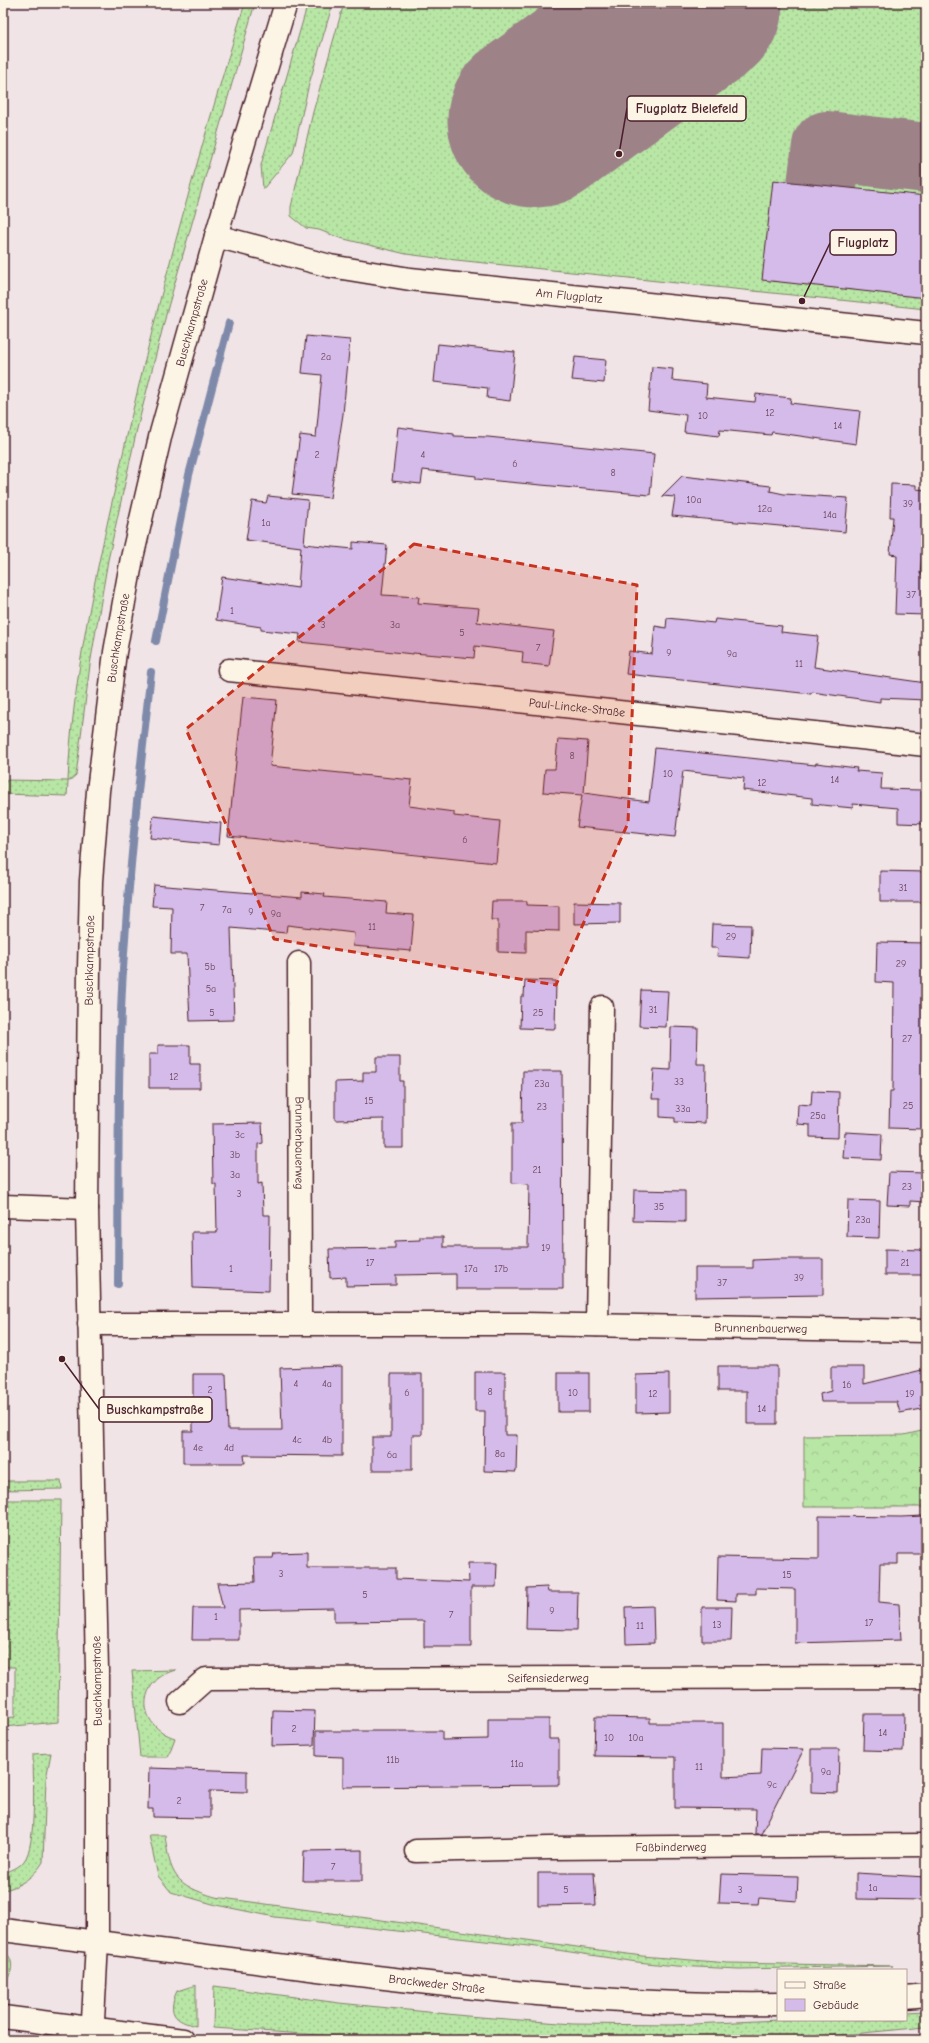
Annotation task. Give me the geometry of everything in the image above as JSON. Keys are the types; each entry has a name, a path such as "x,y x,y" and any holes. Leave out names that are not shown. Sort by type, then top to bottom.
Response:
{"street":[{"name":"Buschkampstraße","path":"93,2035 97,1942 97,1677 87,1209 91,881 98,791 115,652 132,558 161,433 216,236 286,3"},
{"name":"Am Flugplatz","path":"216,236 330,266 410,280 926,333"},
{"name":"Paul-Lincke-Straße","path":"229,670 926,744"},
{"name":"Brunnenbauerweg","path":"299,964 300,1323"},
{"path":"596,1325 602,1007"},
{"path":"3,1206 87,1209"},
{"name":"Brunnenbauerweg","path":"89,1324 300,1323 596,1325 926,1331"},
{"name":"Seifensiederweg","path":"180,1702 206,1679 926,1677"},
{"name":"Faßbinderweg","path":"416,1851 550,1848 926,1845"},
{"name":"Brackweder Straße","path":"3,1930 412,1982 575,1999 655,2003 777,2004"},
{"path":"907,1997 926,1995"},
{"path":"3,2017 93,2035 183,2040"}],"highlighted area":[{"path":"414,544 637,585 628,823 556,985 274,939 186,729"}],"green space":[{"path":"245,3 255,3 168,307 137,429 108,560 90,665 76,775 68,782 67,796 3,794 3,780 68,781 70,744 79,668 93,592 131,420 160,300 192,181"},
{"path":"308,3 333,3 309,84 293,153 263,189 261,165"},
{"path":"344,3 926,3 926,309 406,254 340,238 319,230 306,228 291,216 291,207 313,112"},
{"path":"926,1430 926,1507 804,1507 804,1436 904,1435"},
{"path":"3,1481 61,1481 62,1489 3,1490"},
{"path":"3,1500 61,1500 58,1722 3,1727 3,1718 15,1717 15,1667 3,1667"},
{"path":"176,1670 163,1675 153,1683 148,1693 146,1703 148,1714 153,1724 162,1732 175,1738 168,1757 140,1757 132,1671"},
{"path":"51,1753 46,1779 43,1862 40,1867 26,1880 14,1887 3,1890 3,1873 15,1868 24,1861 31,1841 34,1794 33,1754"},
{"path":"149,1835 165,1835 172,1869 183,1883 202,1893 215,1897 642,1956 728,1963 893,1966 739,1969 676,1966 637,1962 537,1947 275,1917 216,1905 171,1892 158,1876"},
{"path":"3,1951 10,1957 12,1966 7,1980 3,1983"},
{"path":"196,1985 196,2026 182,2022 178,2019 174,2015 173,2005 177,1991"},
{"path":"214,1986 339,2003 467,2016 573,2024 672,2025 777,2020 907,2021 907,2012 926,2011 926,2027 788,2040 396,2040 213,2028"}],"building":[{"path":"773,180 926,196 926,298 762,280"},
{"path":"306,336 350,340 343,414 330,498 292,494 300,435 316,437 322,375 302,373"},
{"path":"438,344 515,352 510,401 487,398 488,388 434,382"},
{"path":"575,357 606,360 604,383 572,380"},
{"path":"652,367 673,369 672,380 707,384 706,397 755,402 756,394 791,398 790,403 860,411 856,444 772,432 771,435 720,430 719,436 684,432 686,415 648,410"},
{"path":"398,427 454,434 454,436 488,437 654,454 650,495 476,479 476,476 423,470 421,484 392,481"},
{"path":"682,476 771,486 770,491 784,494 848,498 845,532 672,516 675,497 662,496"},
{"path":"891,484 916,485 916,489 926,490 926,525 920,574 926,574 926,615 895,614 897,555 890,554 893,517 890,517"},
{"path":"268,496 308,500 304,544 353,549 353,542 387,545 382,595 419,597 418,603 479,608 477,622 554,631 549,666 522,663 523,652 475,646 474,658 413,654 299,642 300,634 261,630 261,627 216,620 222,577 298,588 301,547 246,540 252,501 266,503"},
{"path":"667,618 714,623 715,619 782,626 781,632 818,636 814,667 926,683 926,700 880,698 880,702 812,692 811,694 626,674 629,651 652,654 655,626 666,628"},
{"path":"243,697 277,700 270,766 412,780 409,806 454,812 454,816 500,821 496,863 228,836"},
{"path":"558,739 588,741 584,793 649,802 655,748 815,765 816,763 857,768 856,771 882,773 881,789 922,790 922,796 926,796 926,824 898,823 898,808 853,804 853,808 812,804 812,798 743,790 744,778 683,771 675,837 577,827 582,795 543,792 545,769 555,769"},
{"path":"153,816 221,823 219,845 150,838"},
{"path":"880,871 926,872 926,902 880,902"},
{"path":"154,885 302,897 302,892 325,894 324,897 387,902 386,913 414,915 411,951 353,946 354,933 287,925 286,933 231,928 234,1020 190,1021 187,954 171,954 172,907 152,906"},
{"path":"492,901 527,901 527,905 559,906 559,931 526,930 526,953 498,952 498,920 491,920"},
{"path":"574,902 620,903 620,923 574,924"},
{"path":"712,924 751,925 750,958 717,956 718,948 711,948"},
{"path":"877,942 926,943 926,1119 924,1119 924,1129 889,1128 890,1091 893,1091 894,983 876,982"},
{"path":"525,980 556,981 555,1029 520,1028 521,996 524,996"},
{"path":"641,990 668,991 666,1027 639,1026"},
{"path":"671,1027 698,1028 697,1064 706,1064 705,1123 675,1122 675,1118 660,1117 660,1099 652,1099 654,1069 670,1070"},
{"path":"158,1045 190,1045 190,1064 200,1064 200,1088 149,1088 149,1054 158,1054"},
{"path":"376,1057 400,1057 400,1081 403,1081 403,1148 384,1148 384,1119 335,1120 335,1082 363,1081 363,1072 376,1072"},
{"path":"523,1071 562,1071 563,1289 456,1289 456,1274 396,1275 396,1285 346,1286 346,1277 330,1278 329,1249 395,1248 395,1241 420,1240 420,1237 443,1237 443,1247 528,1247 529,1184 512,1183 512,1123 522,1123"},
{"path":"812,1091 839,1092 838,1138 810,1137 810,1125 797,1124 798,1104 811,1105"},
{"path":"262,1123 263,1143 258,1144 258,1184 262,1183 263,1215 270,1215 269,1291 193,1288 192,1232 217,1232 216,1184 213,1184 212,1124"},
{"path":"845,1132 882,1134 881,1160 843,1158"},
{"path":"889,1172 926,1173 926,1202 910,1201 910,1206 887,1205"},
{"path":"634,1190 685,1191 685,1222 633,1221"},
{"path":"848,1200 880,1201 879,1238 847,1237"},
{"path":"885,1249 925,1250 925,1275 885,1275"},
{"path":"823,1259 823,1295 695,1297 695,1268 753,1268 753,1260"},
{"path":"342,1366 342,1456 244,1455 245,1463 183,1463 183,1431 193,1431 193,1374 226,1374 228,1430 282,1430 280,1368"},
{"path":"718,1366 777,1366 777,1424 747,1424 747,1391 718,1391"},
{"path":"831,1367 864,1367 864,1384 926,1369 926,1408 900,1413 897,1402 821,1402 820,1394 831,1391"},
{"path":"475,1372 505,1372 505,1435 517,1435 516,1472 484,1471 485,1411 475,1411"},
{"path":"558,1373 589,1373 589,1412 558,1412"},
{"path":"391,1374 422,1374 422,1435 412,1435 412,1470 372,1470 372,1437 391,1437"},
{"path":"669,1374 669,1412 636,1413 636,1375"},
{"path":"819,1516 923,1516 924,1554 898,1554 898,1564 880,1564 879,1602 899,1604 901,1640 795,1643 795,1589 756,1588 756,1594 736,1594 736,1601 717,1600 718,1557 819,1559"},
{"path":"307,1552 307,1568 396,1568 396,1579 469,1582 468,1563 497,1563 496,1587 471,1587 471,1647 424,1647 424,1621 334,1622 334,1608 239,1610 239,1640 192,1640 193,1608 223,1608 217,1583 255,1582 254,1558 273,1558 274,1553"},
{"path":"547,1587 548,1592 578,1592 577,1630 526,1629 527,1588"},
{"path":"653,1606 654,1643 626,1644 625,1607"},
{"path":"702,1607 732,1607 731,1641 702,1641"},
{"path":"273,1710 315,1711 314,1745 272,1746"},
{"path":"864,1714 904,1714 903,1751 863,1750"},
{"path":"595,1717 650,1718 650,1723 723,1723 723,1777 761,1775 762,1748 804,1749 761,1834 755,1834 756,1809 675,1808 675,1757 594,1756"},
{"path":"488,1719 549,1719 549,1739 559,1739 559,1785 343,1787 343,1757 316,1756 316,1731 442,1731 442,1740 488,1739"},
{"path":"811,1749 839,1749 838,1793 811,1792"},
{"path":"149,1768 247,1771 247,1792 210,1791 210,1818 153,1817 153,1809 148,1809"},
{"path":"362,1850 362,1881 303,1881 304,1851"},
{"path":"538,1873 594,1873 596,1905 538,1906"},
{"path":"856,1873 926,1877 926,1900 856,1899"},
{"path":"721,1874 798,1876 797,1901 759,1898 758,1904 719,1903"}],"waterway":[{"path":"156,641 189,475 229,323"},
{"path":"118,1284 119,1087 123,969 139,783 151,672"}],"taxiway":[{"path":"822,185 827,146 926,158"}],"runway":[{"path":"535,120 695,3"}],"place":[{"name":"Flugplatz Bielefeld","path":"619,154"},
{"name":"Flugplatz","path":"802,301"},
{"name":"Buschkampstraße","path":"62,1359"}]}
